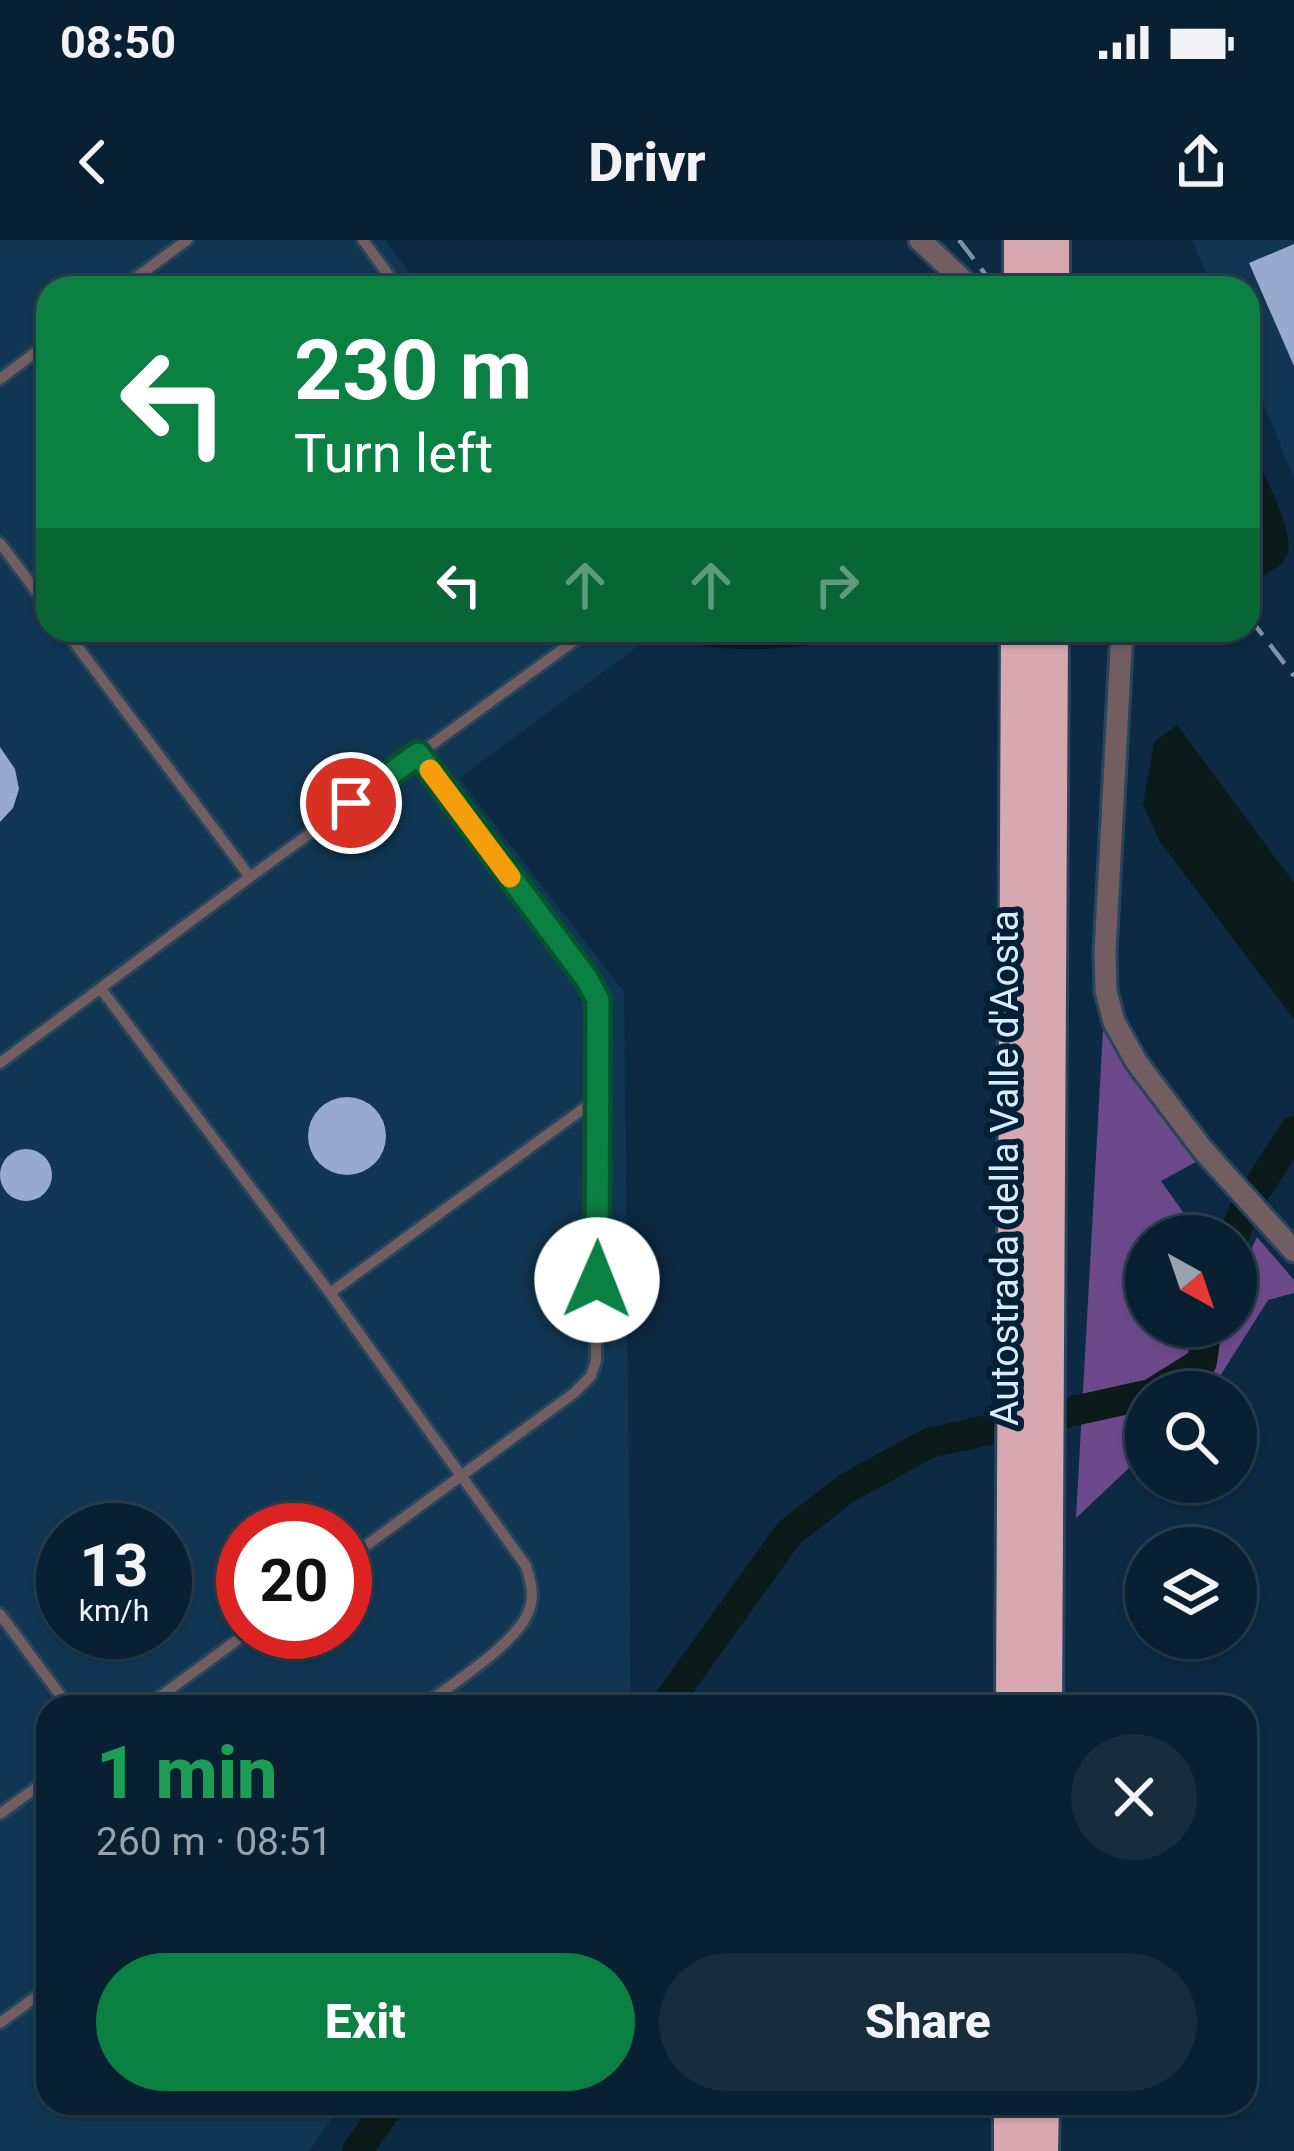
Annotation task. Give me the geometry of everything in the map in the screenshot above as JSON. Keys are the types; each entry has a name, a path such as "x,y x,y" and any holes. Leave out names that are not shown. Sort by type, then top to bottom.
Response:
{"highway":[{"name":"Autostrada della Valle d'Aosta","path":"1019,642 1030,1526 1043,1695"},
{"name":"Autostrada della Valle d'Aosta","path":"1030,1419 1050,642"},
{"name":"Autostrada della Valle d'Aosta","path":"1015,1695 1030,1526"},
{"path":"1012,2115 1012,2151"},
{"path":"1040,2151 1041,2115"}],"street":[{"path":"920,240 958,276"},
{"path":"1121,642 1106,991 1114,1022 1137,1063 1294,1251"}],"lane":[{"path":"138,276 187,240"},
{"path":"363,240 389,276"},
{"path":"0,379 36,352"},
{"path":"0,543 36,591"},
{"path":"74,642 250,877"},
{"path":"0,1063 572,642"},
{"path":"372,1541 592,1376 596,1361 598,1000 418,754"},
{"path":"101,989 526,1566 533,1592 528,1615 503,1642 437,1695"},
{"path":"329,1293 598,1098"},
{"path":"0,1614 60,1695"},
{"path":"162,1695 216,1656"},
{"path":"0,1814 36,1788"},
{"path":"0,2023 36,1997"}],"shaded area":[{"path":"0,240 385,240 412,276 36,276 36,642 644,642 459,778 624,992 631,1695 36,1695 36,2115 334,2115 309,2151 0,2151"},
{"path":"1192,240 1294,240 1294,479 1260,395 1260,276 1208,276"},
{"path":"1260,467 1286,529 1288,553 1260,578"},
{"path":"700,642 823,642 749,649"},
{"path":"1177,725 1294,883 1294,1019 1160,842 1143,805 1154,742"},
{"path":"1103,1030 1196,1162 1161,1181 1185,1215 1125,1215 1125,1347 1238,1347 1223,1371 1125,1371 1125,1472 1076,1518"},
{"path":"1257,1237 1294,1280 1294,1293 1268,1300 1257,1317"}],"building":[{"path":"1294,244 1294,366 1260,288 1260,276 1255,276 1249,263"},
{"path":"0,747 15,769 19,789 13,808 0,822"},
{"path":"347,1097 374,1109 386,1136 374,1163 347,1175 320,1163 308,1136 320,1109"},
{"path":"26,1149 45,1156 52,1175 45,1194 26,1201 7,1194 0,1175 7,1156"}],"waterway":[{"path":"1242,1215 1294,1131"},
{"path":"1188,1371 1202,1362 1204,1347"},
{"path":"673,1695 789,1533 847,1488 929,1443 1125,1400"},
{"path":"357,2151 382,2115"}],"railway":[{"path":"959,240 987,276"},
{"path":"1260,632 1294,676"}],"slow traffic":[{"path":"430,770 510,877"}],"route":[{"path":"351,803 418,754 598,1000 597,1280"}]}
